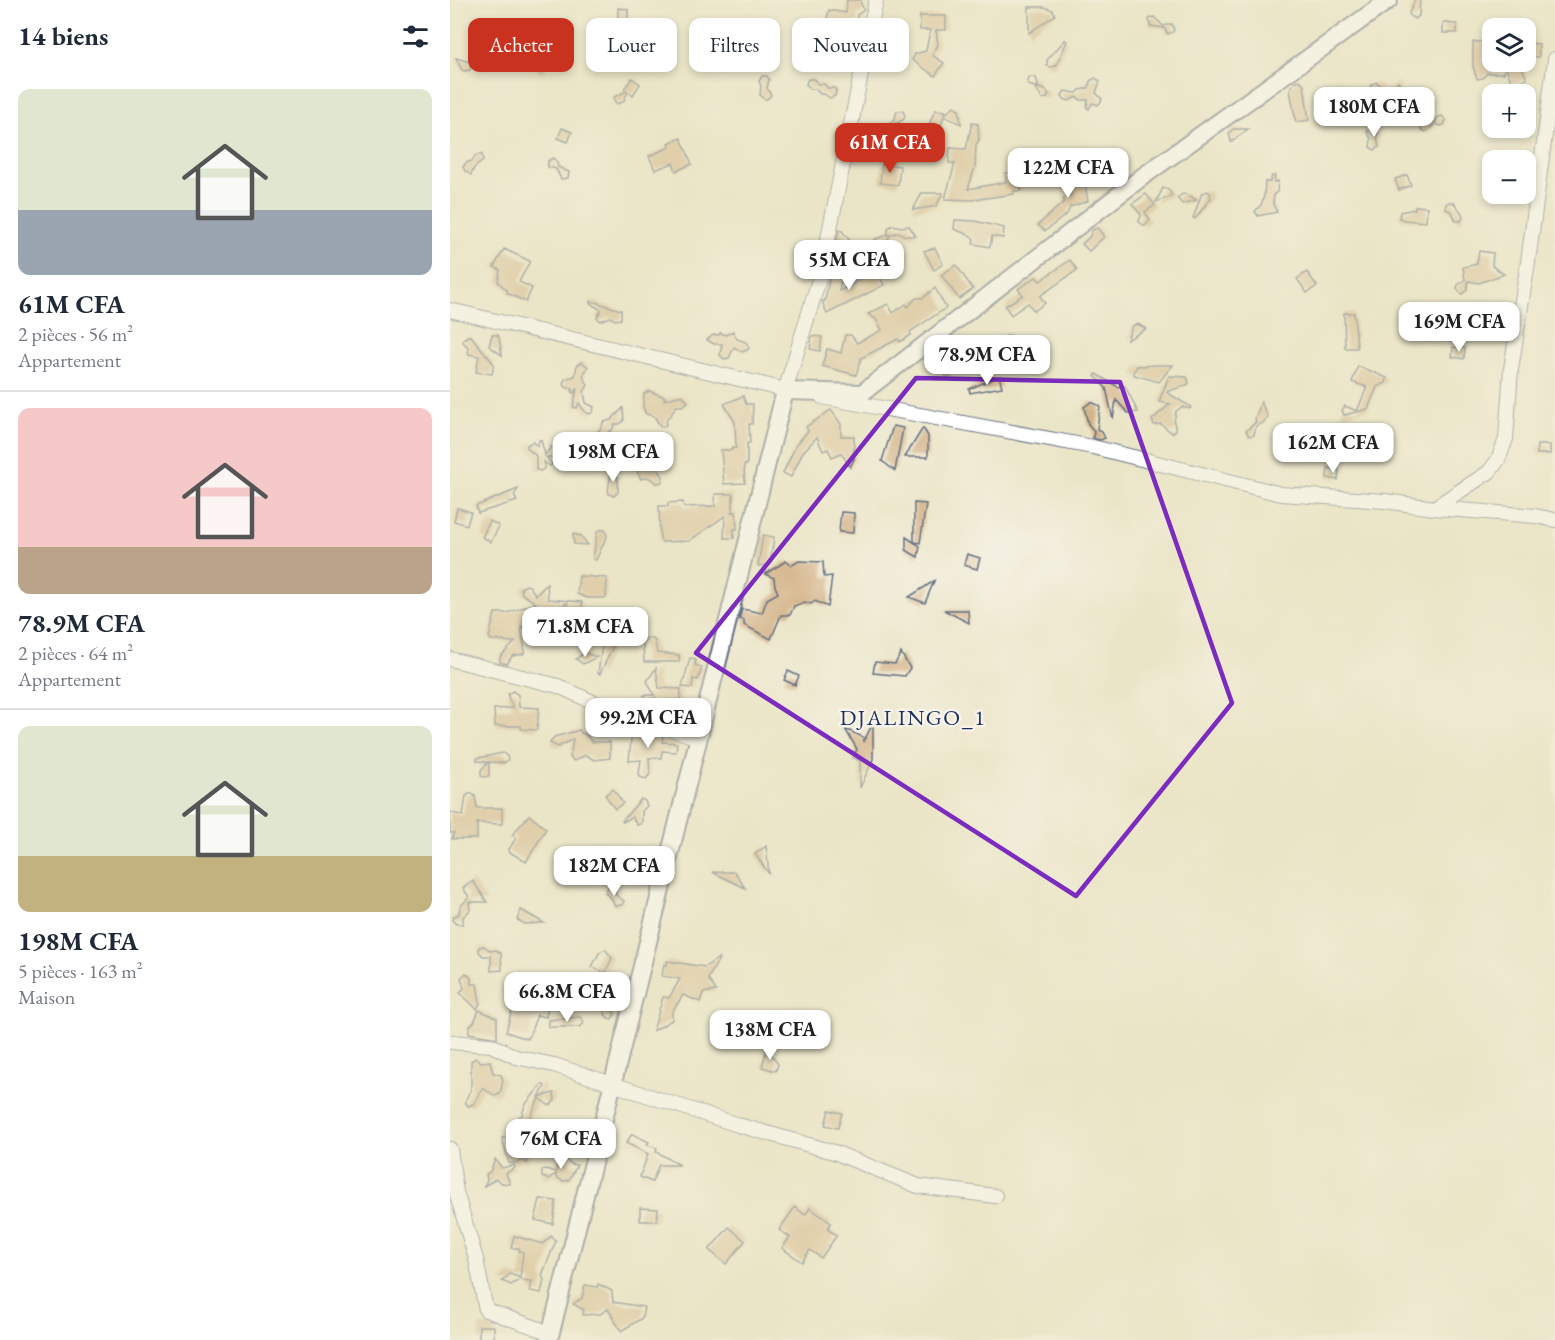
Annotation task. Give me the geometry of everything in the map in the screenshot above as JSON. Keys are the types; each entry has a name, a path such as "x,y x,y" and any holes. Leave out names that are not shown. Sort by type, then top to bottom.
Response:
{"street":[{"path":"450,1149 456,1192 476,1259 486,1310 550,1337 785,391 821,273 876,0"},
{"path":"785,391 862,393 1142,177 1389,0"},
{"path":"1434,508 1489,472 1498,460 1506,439 1511,369 1555,59"},
{"path":"450,310 785,391 1093,447 1281,494 1501,512 1555,520"},
{"path":"450,659 558,686 606,708 699,738"},
{"path":"450,1042 491,1046 516,1057 554,1065 738,1125 834,1152 918,1186 995,1196"}],"highlighted area":[{"path":"916,378 1120,382 1232,703 1076,896 696,653"}],"building":[{"path":"847,0 861,0 864,10 857,15 857,18 827,18 829,10 846,13"},
{"path":"1415,0 1420,0 1419,16 1415,19 1409,13"},
{"path":"1029,7 1044,7 1053,10 1055,15 1029,33"},
{"path":"618,8 628,9 628,18 618,18"},
{"path":"920,16 946,16 946,30 936,30 938,45 932,55 944,63 935,76 912,60 915,54 926,51 930,30 920,30"},
{"path":"1154,17 1163,26 1172,24 1173,32 1168,34 1164,28 1150,26 1149,19"},
{"path":"1443,23 1457,24 1457,33 1443,33"},
{"path":"1065,40 1067,41 1056,66 1047,66 1047,60"},
{"path":"1473,42 1482,42 1482,72 1504,73 1487,73 1483,78 1477,79 1473,67"},
{"path":"1536,44 1539,44 1539,57 1536,57"},
{"path":"456,58 468,61 468,70 462,70"},
{"path":"1508,72 1524,72 1527,79 1512,84"},
{"path":"762,76 767,76 769,79 767,88 771,95 767,99 760,95 759,81"},
{"path":"1030,77 1035,77 1038,87 1028,85"},
{"path":"632,78 640,84 633,95 628,92 623,102 617,104 614,97 627,91 624,89"},
{"path":"1095,78 1100,81 1096,93 1102,99 1098,105 1092,103 1089,109 1087,108 1088,100 1076,97 1069,101 1064,99 1062,95 1065,91 1077,93 1089,88 1090,81"},
{"path":"808,79 814,79 818,84 824,84 828,88 834,88 835,96 830,98 820,94 816,89 810,89 806,84"},
{"path":"1300,80 1304,85 1309,120 1296,122 1290,90 1294,82"},
{"path":"1377,82 1384,92 1398,82 1401,85 1383,106 1378,107 1372,102 1365,104 1344,99 1368,93 1372,84"},
{"path":"1035,87 1046,90 1049,94 1047,98 1042,99"},
{"path":"1397,104 1414,104 1418,108 1418,115 1401,119"},
{"path":"954,106 959,110 961,124 944,116 939,131 928,127 935,110 945,111 944,115"},
{"path":"897,111 903,111 904,119 896,124 895,130 886,132 887,124 894,121"},
{"path":"1442,116 1446,120 1444,125 1435,124 1426,132 1421,130 1420,123 1436,122 1437,118"},
{"path":"972,123 978,124 979,140 976,145 975,167 968,189 1006,182 1005,173 1022,174 1021,191 972,200 945,199 955,163 949,163 950,148 966,149"},
{"path":"562,128 572,132 568,142 558,138"},
{"path":"1371,128 1378,130 1379,147 1375,150 1370,147 1371,139 1367,132"},
{"path":"1233,129 1248,129 1231,142 1229,133"},
{"path":"681,138 692,164 676,171 673,163 655,170 649,156 670,147 669,143"},
{"path":"482,154 483,161 474,168 471,175 465,171 463,167 466,163"},
{"path":"553,158 558,167 569,172 568,178 561,179 556,169 548,167 548,161"},
{"path":"882,164 900,166 898,185 880,183"},
{"path":"1082,169 1088,201 1070,207 1067,214 1045,231 1038,225 1064,202 1063,199 1071,195 1067,171"},
{"path":"1407,175 1411,185 1399,190 1395,179"},
{"path":"1272,176 1275,176 1274,182 1278,181 1273,204 1277,212 1258,216 1255,211 1261,205 1265,182 1270,182"},
{"path":"1163,188 1169,190 1172,196 1156,202"},
{"path":"1208,191 1211,198 1195,219 1193,218 1202,193"},
{"path":"922,193 943,193 936,206 913,210"},
{"path":"1146,194 1155,205 1145,212 1150,220 1145,226 1139,222 1141,215 1132,204"},
{"path":"1183,194 1197,200 1182,204 1177,198"},
{"path":"1454,203 1462,213 1461,221 1456,221 1452,212 1446,209 1446,204"},
{"path":"1415,206 1427,207 1426,222 1399,218 1400,212 1415,209"},
{"path":"955,220 975,221 1004,228 1003,238 992,236 990,247 973,244 974,239 971,236 954,229"},
{"path":"893,225 909,226 916,236 905,236 899,232 890,235 886,245 880,247 875,239 888,235 888,228"},
{"path":"1098,228 1104,237 1089,251 1082,244 1090,236 1092,230"},
{"path":"839,230 859,252 858,254 837,240"},
{"path":"935,248 943,264 934,270 924,251"},
{"path":"504,249 530,261 519,282 532,288 526,302 507,293 508,291 498,282 500,270 494,267"},
{"path":"1479,251 1493,253 1492,266 1504,274 1479,283 1468,281 1467,290 1462,294 1457,288 1465,280 1463,267 1477,264"},
{"path":"1070,260 1077,270 1040,296 1045,303 1034,311 1028,303 1011,315 1005,306 1023,295 1018,289 1036,277 1040,281"},
{"path":"886,261 895,264 892,270 881,277 883,265"},
{"path":"956,265 973,289 959,299 941,275"},
{"path":"876,271 884,285 827,314 822,301 825,301 830,275 841,279 839,291"},
{"path":"1307,272 1317,286 1307,293 1297,279"},
{"path":"935,288 946,308 910,332 911,335 900,342 898,339 861,358 856,375 822,366 827,349 841,353 845,335 851,335 857,343 882,330 876,319 868,314 888,304 893,313 906,304 908,307 916,298 923,298"},
{"path":"591,301 621,310 621,319 615,320 610,317 600,321 597,317 601,310 590,303"},
{"path":"1344,313 1354,313 1357,348 1345,348"},
{"path":"1138,324 1146,329 1127,340 1132,326"},
{"path":"733,331 737,339 746,342 749,348 742,352 734,347 729,358 724,359 720,355 722,344 714,344 707,340 713,335 720,333 726,335"},
{"path":"492,335 498,335 502,355 489,346"},
{"path":"1010,335 1014,346 985,355 981,345"},
{"path":"471,336 494,364 492,374 476,372 479,356 468,354 469,348 463,339"},
{"path":"812,336 822,337 820,351 810,349"},
{"path":"940,346 953,375 947,378 931,353"},
{"path":"1453,347 1465,348 1464,359 1452,357"},
{"path":"970,349 968,372 958,371 959,352"},
{"path":"582,362 588,367 583,376 588,385 584,392 586,403 594,407 590,414 585,412 579,403 577,408 573,407 577,388 574,393 573,388 567,388 563,384 565,379 575,376 577,365"},
{"path":"1173,365 1159,382 1134,375 1137,366"},
{"path":"1358,366 1387,378 1386,383 1377,387 1368,409 1344,415 1342,410 1345,406 1357,411 1367,387 1352,382"},
{"path":"1096,374 1118,387 1125,386 1138,412 1128,413 1116,400 1113,419 1106,388 1095,376"},
{"path":"999,376 1002,387 970,393 969,389"},
{"path":"1169,376 1187,377 1189,383 1187,385 1166,392 1191,407 1190,409 1182,407 1176,411 1174,422 1176,430 1172,433 1161,424 1154,425 1152,420 1170,404 1159,402"},
{"path":"649,391 665,397 664,400 682,395 688,402 682,406 676,406 667,418 666,425 661,427 654,416 646,414 643,407 644,394"},
{"path":"743,396 746,404 753,404 752,424 749,424 750,443 747,443 747,465 744,465 745,483 724,484 721,450 736,448 735,422 724,404"},
{"path":"1091,402 1100,406 1097,429 1105,438 1100,440 1093,438 1094,431 1088,424 1084,407"},
{"path":"1261,402 1268,417 1256,426 1254,435 1249,436 1246,431 1256,422"},
{"path":"623,408 624,420 620,424 615,424 607,433 604,443 594,436 602,427 603,422 611,420"},
{"path":"831,410 841,424 841,436 854,436 854,459 850,467 841,453 832,457 828,449 823,451 817,437 803,452 791,477 783,473 796,445 808,431 806,427"},
{"path":"893,426 903,428 895,471 882,461"},
{"path":"923,428 928,436 928,457 905,457"},
{"path":"541,440 545,455 551,447 559,449 555,457 546,457 552,464 550,466 544,462 545,467 541,471 536,470 536,456 527,448 527,445 532,442 538,446"},
{"path":"604,443 617,458 601,456"},
{"path":"1537,445 1550,445 1550,454 1537,454"},
{"path":"658,449 663,455 653,463 663,476 662,482 657,483 648,477 641,479 636,469 640,466 642,455 646,459"},
{"path":"612,465 614,465 618,478 618,492 614,496 608,491"},
{"path":"1328,468 1339,470 1338,480 1327,478"},
{"path":"518,489 514,496 517,501 478,513 476,506"},
{"path":"715,494 733,494 731,512 736,512 737,529 734,529 734,538 724,538 725,516 689,541 662,542 660,540 659,506 683,502 684,507 715,506"},
{"path":"914,503 926,504 920,543 914,542"},
{"path":"457,508 471,512 467,525 454,521"},
{"path":"841,512 854,513 853,533 839,532"},
{"path":"490,521 499,526 491,542 482,537"},
{"path":"599,530 605,530 607,536 596,560 593,559"},
{"path":"573,534 581,536 588,545 574,544"},
{"path":"763,535 774,537 770,565 758,566"},
{"path":"906,537 920,546 918,557 906,550"},
{"path":"967,554 980,558 977,569 964,565"},
{"path":"786,561 792,565 799,561 823,562 824,577 832,576 828,607 815,601 811,604 805,602 794,606 790,615 781,615 771,639 744,625 744,620 739,619 742,609 762,613 767,599 778,593 774,578 765,574"},
{"path":"579,576 607,578 606,598 587,598 577,594"},
{"path":"934,581 925,603 909,597"},
{"path":"547,584 548,599 582,602 582,618 576,622 567,603 550,612 529,612 544,630 543,636 538,637 521,626 525,652 512,656 507,664 500,662 500,657 515,642 491,640 489,637 495,613 507,613 536,603 522,594 521,588 529,586 536,595"},
{"path":"944,610 968,610 969,623"},
{"path":"613,632 626,635 629,645 614,644 600,674 598,673 602,646 614,641"},
{"path":"647,638 655,641 657,653 679,655 679,662 644,662 643,644"},
{"path":"584,653 597,657 583,664 576,659"},
{"path":"901,653 910,668 905,676 873,673 875,662 895,664"},
{"path":"690,658 696,659 695,665 702,667 698,680 693,679 692,688 682,687"},
{"path":"656,668 659,688 681,689 680,705 661,704 659,706 655,697 655,705 645,705 644,695 654,695 647,681"},
{"path":"788,671 799,676 795,685 784,680"},
{"path":"513,691 518,695 519,707 539,708 537,730 521,729 521,726 495,726 494,709 513,708 508,694"},
{"path":"873,723 873,759 860,788 860,761 853,758 857,749 845,729 863,737 864,741"},
{"path":"632,728 663,736 662,742 677,743 676,752 662,751 661,758 649,758 650,774 646,779 640,777 639,774 641,760 629,761"},
{"path":"580,730 592,742 610,742 610,758 594,760 586,755 574,761 570,757 573,739 558,747 550,743 554,737"},
{"path":"503,753 508,760 504,763 489,762 489,776 481,776 481,770 488,762 477,761 477,758"},
{"path":"613,789 623,803 615,809 605,795"},
{"path":"471,793 475,796 477,808 502,808 502,824 477,823 477,839 452,839 454,833 450,833 450,812 463,816 466,796"},
{"path":"641,799 647,806 642,811 642,823 637,825 632,817 623,822 622,821"},
{"path":"529,815 546,829 526,862 508,851 516,838 512,835"},
{"path":"766,846 769,874 755,854"},
{"path":"712,872 735,872 745,888"},
{"path":"473,881 487,902 469,902 470,910 463,917 463,924 456,924 452,920 453,917 459,914 460,907 469,897 463,888"},
{"path":"608,887 614,887 616,895 624,901 622,905 615,906 605,893"},
{"path":"521,910 544,923 525,924 517,920"},
{"path":"484,946 491,951 496,950 501,953 502,970 491,971 491,956 483,956 479,952 479,947"},
{"path":"605,949 612,958 605,973 592,967 599,953"},
{"path":"720,957 708,979 716,991 703,993 700,1002 683,995 672,1012 672,1020 653,1031 663,997 669,998 680,979 662,976 664,964 667,965 667,961 705,967"},
{"path":"466,973 471,978 471,984 477,984 480,1003 477,1009 460,993 464,988 461,978"},
{"path":"616,984 623,989 611,999 622,1002 622,1004 609,1005 615,1014 612,1019 605,1014 607,1005 594,1005 591,998 594,994 609,999 612,986"},
{"path":"515,998 548,1007 546,1017 537,1015 528,1039 506,1032"},
{"path":"479,1010 497,1018 497,1038 469,1033 469,1027"},
{"path":"579,1017 584,1023 580,1027 549,1027 549,1020"},
{"path":"767,1047 778,1064 776,1071 762,1067"},
{"path":"476,1058 481,1062 490,1061 493,1073 501,1075 503,1080 500,1094 495,1096 483,1088 474,1104 468,1106 465,1102 471,1089 471,1061"},
{"path":"542,1084 545,1086 539,1097 554,1093 555,1100 548,1105 539,1098 530,1118 537,1121 540,1126 527,1135 531,1139 527,1163 522,1160 509,1163 502,1138 511,1136 516,1119 522,1115 525,1105"},
{"path":"829,1110 842,1113 838,1128 825,1125"},
{"path":"632,1134 649,1142 647,1145 657,1148 656,1152 680,1165 659,1165 652,1182 640,1177 648,1154 626,1143"},
{"path":"563,1156 571,1164 577,1165 569,1180 563,1181 556,1177 556,1174 548,1179 542,1177 542,1170 556,1172 558,1159"},
{"path":"495,1159 502,1168 514,1165 515,1168 506,1173 510,1184 496,1179 484,1186 487,1180 486,1174 490,1172"},
{"path":"540,1199 556,1201 553,1224 535,1220"},
{"path":"795,1207 805,1215 810,1208 831,1223 827,1229 837,1235 821,1258 810,1250 802,1262 782,1248 790,1237 779,1230"},
{"path":"640,1208 658,1209 657,1221 640,1221"},
{"path":"729,1227 745,1241 726,1264 709,1250"},
{"path":"514,1236 543,1244 551,1236 556,1241 542,1275 544,1280 541,1293 530,1291 532,1281 519,1280 511,1285 502,1281 510,1274 520,1278 523,1252 519,1251 519,1248 511,1248"},
{"path":"598,1284 612,1291 613,1302 644,1307 642,1318 621,1331 608,1309 600,1314 583,1315 584,1310 573,1304 582,1298 585,1285 597,1287"},
{"path":"479,1326 494,1326 494,1340 479,1340"}],"district":[{"name":"DJALINGO_1","path":"913,717"}]}
